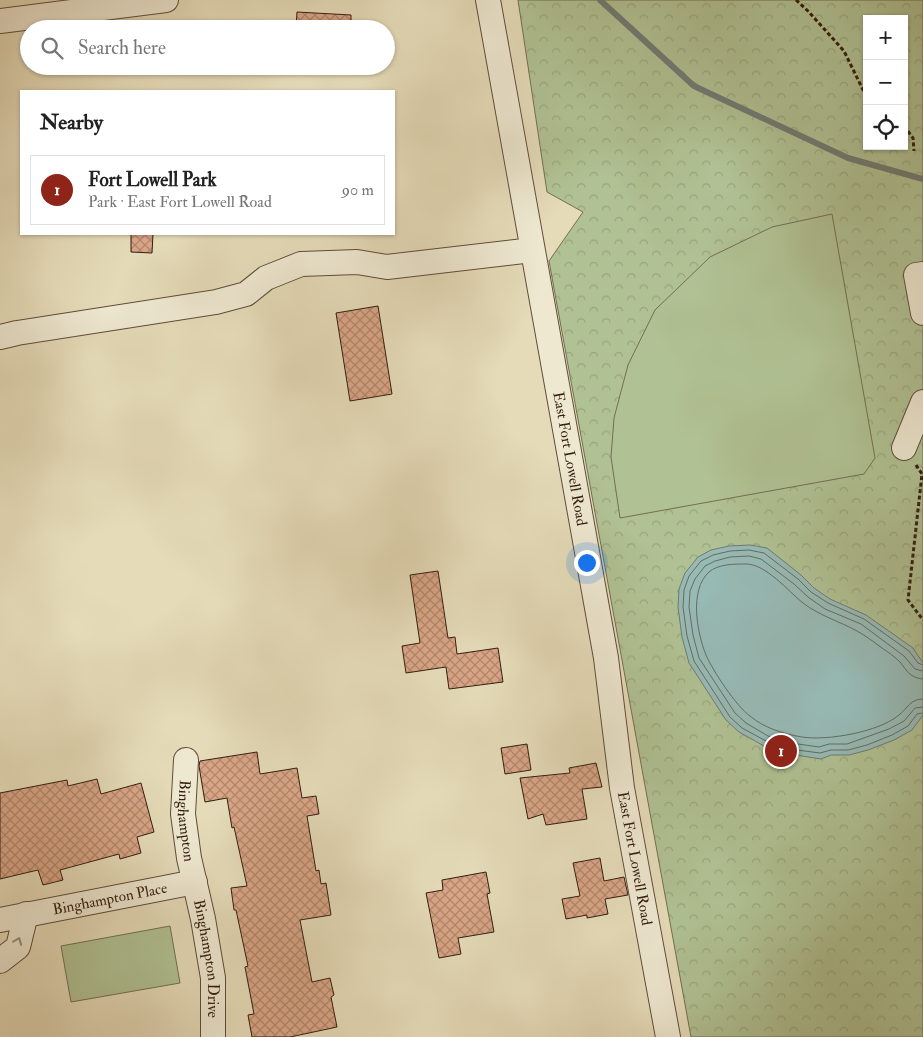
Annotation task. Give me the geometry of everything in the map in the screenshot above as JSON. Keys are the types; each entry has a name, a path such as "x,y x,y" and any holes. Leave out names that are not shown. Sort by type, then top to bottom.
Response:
{"street":[{"path":"0,21 166,0"},
{"name":"East Fort Lowell Road","path":"488,0 606,658 622,788 668,1037"},
{"path":"0,337 216,302 246,294 266,278 301,264 357,262 388,267 532,250"},
{"path":"923,274 916,275 923,313"},
{"path":"904,448 923,402"},
{"name":"Binghampton","path":"186,760 183,814 189,858 195,882"},
{"name":"Binghampton Place","path":"0,920 195,882"},
{"name":"Binghampton Drive","path":"195,882 213,978 213,1037"},
{"path":"0,961 18,947 26,914"}],"path":[{"path":"796,0 844,51 863,90"},
{"path":"908,131 913,138 914,151"},
{"path":"904,448 922,476 908,600 923,620"}],"green space":[{"path":"518,0 923,0 923,1037 691,1037 549,261 583,212 547,192"},
{"path":"832,214 875,458 864,474 620,518 611,457 614,418 628,365 655,310 710,257 772,227"},
{"path":"170,926 180,983 71,1002 61,946"}],"water":[{"path":"750,545 767,548 814,588 830,599 866,615 913,648 923,663 923,715 912,730 894,740 868,750 849,755 831,755 821,759 796,755 764,746 739,732 726,720 689,663 682,637 678,607 679,589 685,573 698,557 711,550 729,546"}],"building":[{"path":"297,12 351,15 351,20 297,20"},
{"path":"131,235 153,235 152,253 131,252"},
{"path":"378,306 392,394 350,401 336,313"},
{"path":"438,571 448,638 455,637 457,654 498,648 503,682 449,689 446,667 406,673 402,646 420,643 410,575"},
{"path":"527,744 531,770 505,774 501,748"},
{"path":"257,752 260,774 297,768 302,798 316,796 319,814 307,816 316,871 319,870 321,884 326,883 331,915 300,920 312,982 330,978 334,995 331,997 337,1027 290,1037 252,1037 248,1015 254,1014 245,967 248,966 236,910 234,910 231,888 247,886 234,827 232,828 227,798 205,802 199,766 200,761"},
{"path":"596,763 602,787 582,789 587,819 546,825 543,814 528,819 520,778 570,773 569,768"},
{"path":"97,779 101,794 141,783 154,832 137,837 141,853 120,859 119,854 60,870 63,880 43,885 38,870 0,879 0,793 67,780 68,786"},
{"path":"600,858 604,881 624,877 628,895 605,899 608,914 566,919 562,899 580,896 573,863"},
{"path":"486,872 490,893 487,894 494,932 458,938 461,954 439,958 426,893 443,890 442,880"}],"waterway":[{"path":"600,0 694,86 848,158 923,179"}],"place":[{"name":"Fort Lowell Park","path":"781,751"}]}
